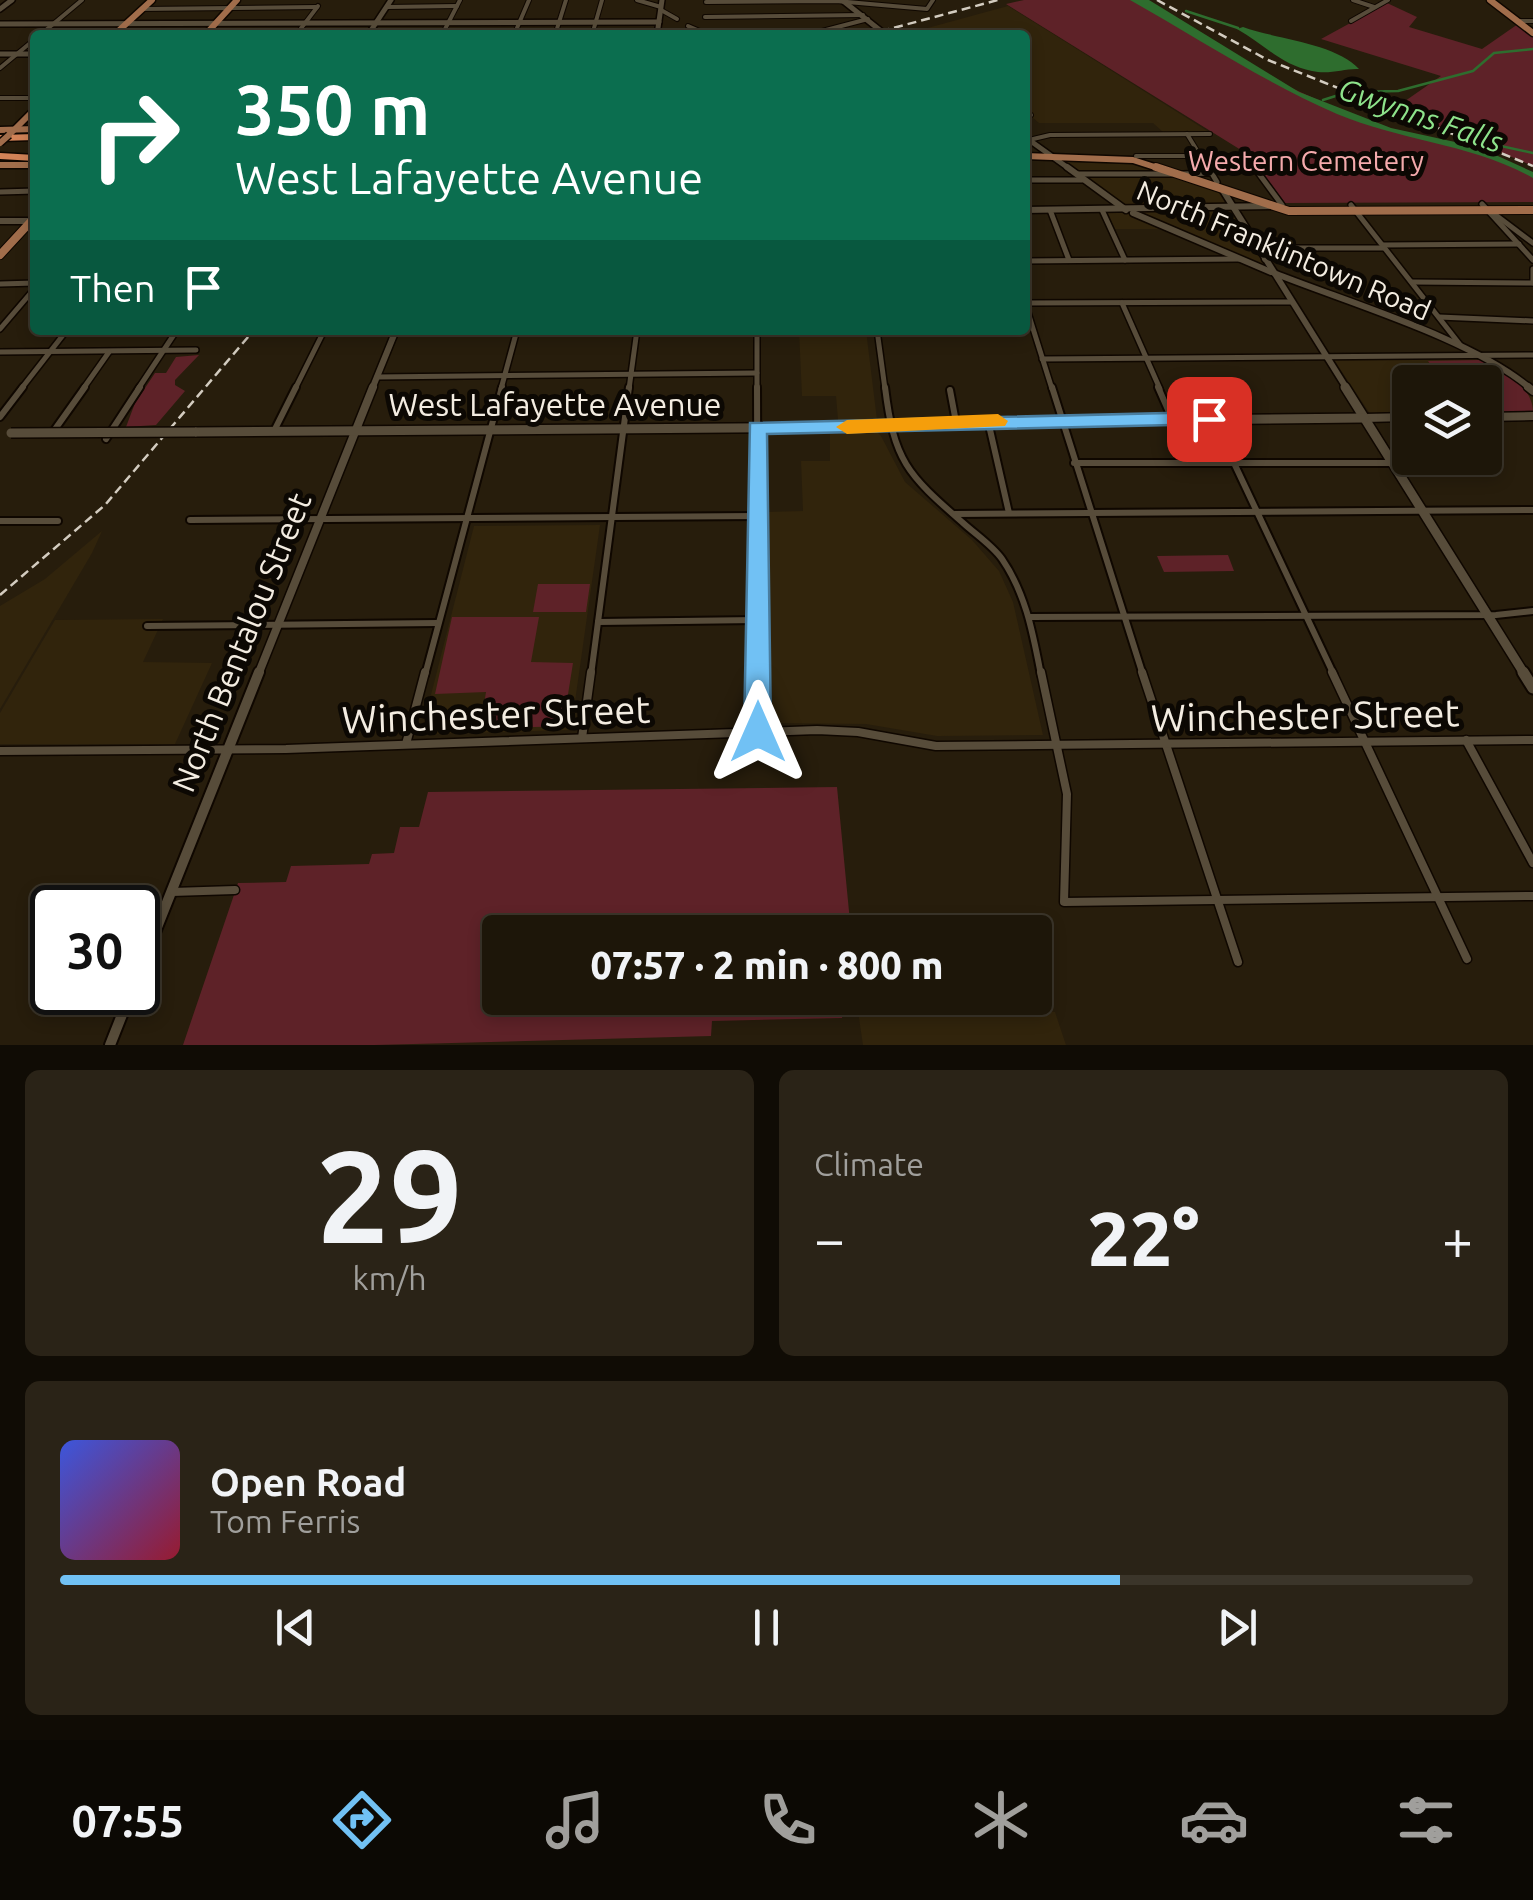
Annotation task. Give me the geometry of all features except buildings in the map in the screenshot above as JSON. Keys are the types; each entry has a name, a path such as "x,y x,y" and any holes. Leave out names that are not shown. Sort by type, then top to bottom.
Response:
{"highway":[{"path":"5,136 30,137"},
{"path":"0,160 30,161"}],"main road":[{"path":"119,30 152,0"},
{"path":"209,30 237,0"},
{"path":"1490,0 1533,33"},
{"path":"5,136 30,114"},
{"path":"0,130 5,136"},
{"path":"5,136 30,130"},
{"path":"1047,153 1122,158 1217,182 1265,206"},
{"path":"1030,154 1136,156 1286,208"},
{"path":"1217,182 1392,463"},
{"path":"1030,210 1533,207"},
{"path":"1234,209 1286,208"},
{"name":"North Franklintown Road","path":"1126,210 1274,273"},
{"path":"0,222 30,220"},
{"path":"1,252 30,224"},
{"path":"1265,259 1276,248"},
{"name":"West Lafayette Avenue","path":"0,434 1364,418"},
{"path":"1400,475 1533,688"}],"street":[{"path":"1,8 12,0"},
{"path":"46,30 82,0"},
{"path":"371,30 391,0"},
{"path":"516,30 529,0"},
{"path":"556,30 566,0"},
{"path":"594,30 602,0"},
{"path":"637,0 662,6 677,19"},
{"path":"807,0 827,15"},
{"path":"705,24 706,1 843,1 929,9 933,0"},
{"path":"1353,0 1374,8"},
{"path":"1351,21 1388,0"},
{"path":"843,1 880,30"},
{"path":"387,7 459,3"},
{"path":"444,30 459,3"},
{"path":"142,9 318,6 300,30"},
{"path":"658,30 662,6"},
{"path":"706,17 866,17"},
{"path":"823,30 866,17"},
{"path":"1517,21 1533,21"},
{"path":"0,24 659,22"},
{"path":"688,26 697,30"},
{"path":"0,68 30,43"},
{"path":"0,54 30,54"},
{"path":"0,98 30,98"},
{"path":"1187,134 1217,182"},
{"path":"1030,138 1210,134"},
{"name":"North Franklintown Road","path":"1030,141 1126,210"},
{"path":"1136,156 1246,156 1286,208"},
{"path":"1076,174 1195,174"},
{"path":"1030,180 1082,180"},
{"path":"0,192 30,192"},
{"path":"1485,207 1533,243"},
{"path":"1485,207 1533,260"},
{"path":"1353,208 1461,347"},
{"path":"1050,210 1069,260"},
{"path":"1102,210 1126,260"},
{"path":"1258,248 1519,244"},
{"path":"1030,261 1241,259"},
{"path":"1410,282 1533,283 1533,268"},
{"name":"North Franklintown Road","path":"1274,273 1461,347 1510,371 1533,391"},
{"path":"0,284 30,286"},
{"path":"0,329 30,292"},
{"path":"1030,303 1292,302"},
{"path":"1122,303 1190,462"},
{"path":"1438,318 1533,320"},
{"path":"1030,319 1214,900 1238,962"},
{"path":"0,417 63,335"},
{"path":"110,351 52,433 108,436 174,335"},
{"path":"274,432 322,335"},
{"name":"North Bentalou Street","path":"160,920 394,335"},
{"path":"406,744 516,335"},
{"path":"582,738 636,335"},
{"path":"757,335 758,732"},
{"path":"878,335 890,426 905,466 1009,567 1030,617 1068,794 1064,902 1533,896"},
{"path":"0,352 196,350"},
{"path":"1042,359 1533,355"},
{"path":"377,377 757,373"},
{"path":"950,390 956,422"},
{"path":"1502,416 1533,416"},
{"name":"West Lafayette Avenue","path":"1364,418 1392,417"},
{"path":"988,421 1009,514"},
{"path":"1074,463 1392,463"},
{"path":"1234,463 1467,959"},
{"path":"954,514 1533,510"},
{"path":"190,520 757,516"},
{"path":"0,521 58,521"},
{"path":"1030,617 1488,615 1533,611"},
{"path":"598,622 758,620"},
{"path":"147,626 438,623"},
{"name":"Winchester Street","path":"0,752 228,750 839,730 936,746 1533,740"},
{"path":"1466,740 1533,864"},
{"path":"171,892 236,890"},
{"path":"110,1045 122,1015"}],"shaded area":[{"name":"Gwynns Falls","path":"1130,0 1149,0 1299,92 1391,128 1478,147 1533,172 1533,178 1486,157 1337,114 1258,74"},
{"path":"1008,6 1209,132 1163,132 1153,123 1039,123 1030,115 1030,30 920,30"},
{"path":"1243,27 1321,47 1359,69 1325,72 1301,68 1237,29"},
{"path":"1058,158 1114,159 1163,170 1218,190 1228,207 1126,207"},
{"path":"1232,211 1267,267 1175,229 1115,229 1107,213"},
{"path":"799,335 867,335 877,420 838,420 836,396 802,396"},
{"path":"1479,358 1490,365 1392,365 1392,415 1371,415 1334,360"},
{"path":"1502,372 1526,387 1533,397 1533,414 1502,393"},
{"path":"830,432 877,432 905,482 972,540 999,571 1013,602 1043,735 937,736 866,724 770,723 766,512 803,511 801,461 830,461"},
{"path":"600,525 571,730 421,734 474,526"},
{"path":"102,531 0,709 0,606 45,579"},
{"path":"163,619 143,662 212,663 175,744 0,744 0,713 55,620"},
{"path":"1052,1012 1066,1045 863,1045 859,1015 1052,1015"}],"green space":[{"name":"Western Cemetery","path":"1024,0 1142,0 1272,79 1357,118 1395,132 1466,148 1533,175 1533,202 1285,203 1249,155 1006,4"},
{"path":"1387,3 1417,17 1409,27 1482,49 1518,24 1533,36 1533,166 1395,108 1441,76 1321,39"},
{"path":"199,355 175,380 175,385 185,391 156,425 126,427 135,403 155,373 166,373 176,357"},
{"path":"1481,360 1490,365 1431,365 1428,361"},
{"path":"1502,372 1523,387 1533,413 1502,414"},
{"path":"1228,555 1234,571 1164,572 1157,556"},
{"path":"538,584 590,584 586,612 533,612"},
{"path":"452,617 539,617 531,662 573,663 563,726 480,729 486,692 435,694"},
{"path":"837,787 849,915 482,915 482,1015 842,1015 842,1018 712,1021 711,1036 375,1045 183,1045 238,883 286,882 291,866 369,864 372,854 394,853 400,827 419,827 428,792"}],"waterway":[{"path":"1186,11 1238,28"},
{"path":"1350,92 1398,91 1473,71 1494,53 1533,49"},
{"path":"1323,100 1345,93"},
{"path":"1478,141 1533,153"}],"railway":[{"path":"886,30 998,0"},
{"path":"1157,0 1268,60 1533,166"},
{"path":"0,595 105,505 250,335"}],"slow traffic":[{"path":"847,427 998,421"}],"route":[{"path":"758,732 757,428 1209,419"}]}
